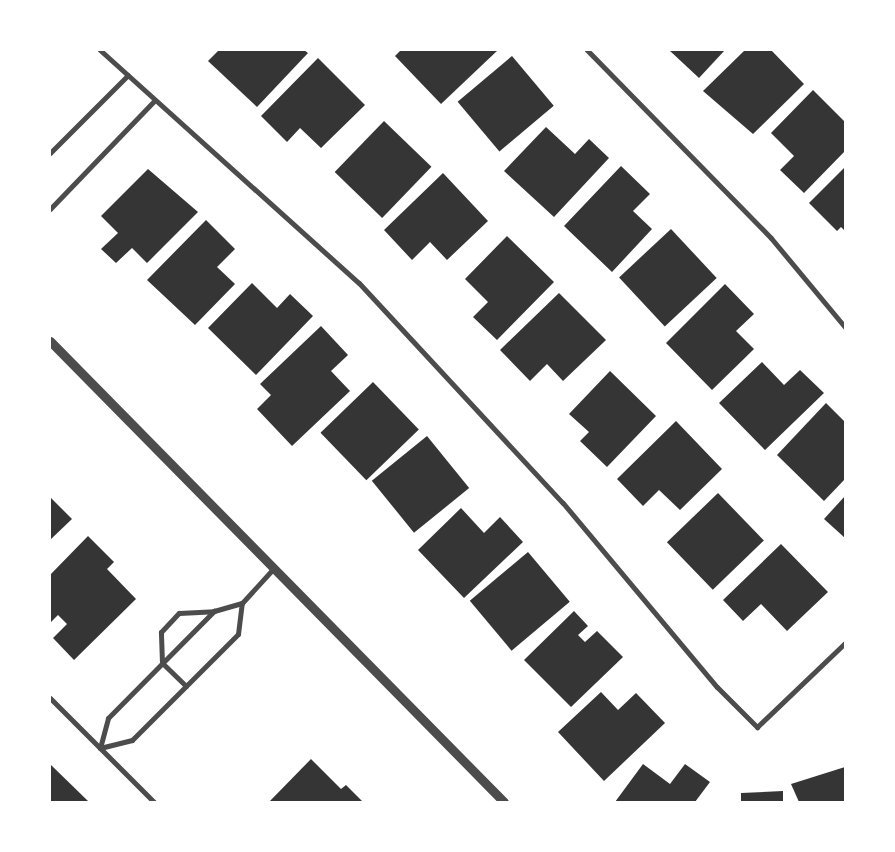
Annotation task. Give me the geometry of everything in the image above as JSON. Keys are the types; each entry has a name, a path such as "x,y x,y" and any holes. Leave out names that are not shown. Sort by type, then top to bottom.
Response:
{"street":[{"path":"100,50 358,284 563,503 717,687 757,726 845,643"},
{"path":"587,50 770,238 845,327"},
{"path":"50,153 128,75"},
{"path":"50,209 155,100"},
{"path":"50,341 504,802"},
{"path":"186,686 162,664 161,632 179,613 214,610 242,603 274,568"},
{"path":"100,748 132,740 238,634 242,603"},
{"path":"100,748 108,718 214,610"},
{"path":"50,698 154,802"}],"building":[{"path":"219,50 304,50 308,53 257,107 208,61"},
{"path":"401,50 498,50 441,104 395,56"},
{"path":"669,50 725,50 699,78"},
{"path":"745,50 771,50 804,84 753,134 703,91"},
{"path":"512,56 554,106 499,151 458,102"},
{"path":"318,58 365,105 321,148 300,128 287,142 261,116"},
{"path":"813,90 845,122 845,151 804,193 780,170 794,156 771,133"},
{"path":"384,121 431,167 382,218 335,172"},
{"path":"546,127 575,154 589,139 609,158 554,217 504,171"},
{"path":"621,166 650,194 633,211 652,229 612,272 564,226"},
{"path":"845,167 845,231 841,227 837,231 809,203"},
{"path":"148,169 198,212 147,263 132,248 116,263 101,249 118,233 101,216"},
{"path":"443,173 488,221 447,260 430,242 412,260 384,230"},
{"path":"206,220 235,249 217,267 235,284 195,325 147,280"},
{"path":"671,229 717,278 665,326 619,277"},
{"path":"507,236 554,282 497,340 473,317 488,302 465,279"},
{"path":"252,283 277,308 290,294 313,316 256,375 208,328"},
{"path":"725,284 754,314 736,331 754,349 712,390 666,343"},
{"path":"559,293 606,340 563,381 547,364 530,381 500,350"},
{"path":"321,326 348,355 331,371 350,391 292,446 257,409 271,395 260,384"},
{"path":"762,362 784,385 800,370 824,393 765,450 719,403"},
{"path":"610,371 656,416 607,467 580,441 589,432 569,414"},
{"path":"373,382 419,429 366,480 320,433"},
{"path":"826,403 845,422 845,479 824,501 777,455"},
{"path":"676,421 722,469 680,510 659,490 643,506 617,479"},
{"path":"427,436 469,488 414,533 372,481"},
{"path":"718,493 764,540 713,590 667,542"},
{"path":"845,496 845,538 824,519"},
{"path":"50,497 72,519 50,540"},
{"path":"461,508 484,533 500,517 523,542 464,598 418,550"},
{"path":"88,536 114,562 107,569 136,599 74,660 53,638 67,624 58,615 50,623 50,575"},
{"path":"781,544 828,592 787,631 761,604 743,621 723,600"},
{"path":"528,552 570,602 512,651 470,601"},
{"path":"574,611 588,626 578,635 585,642 597,631 623,657 571,707 524,660"},
{"path":"601,692 618,710 636,693 665,723 604,781 558,732"},
{"path":"311,759 341,789 346,785 363,802 269,802"},
{"path":"50,764 89,802 50,802"},
{"path":"643,764 670,784 685,764 710,782 695,802 615,802"},
{"path":"845,767 845,802 799,802 791,784"},
{"path":"783,791 783,802 741,802 741,793"}]}
